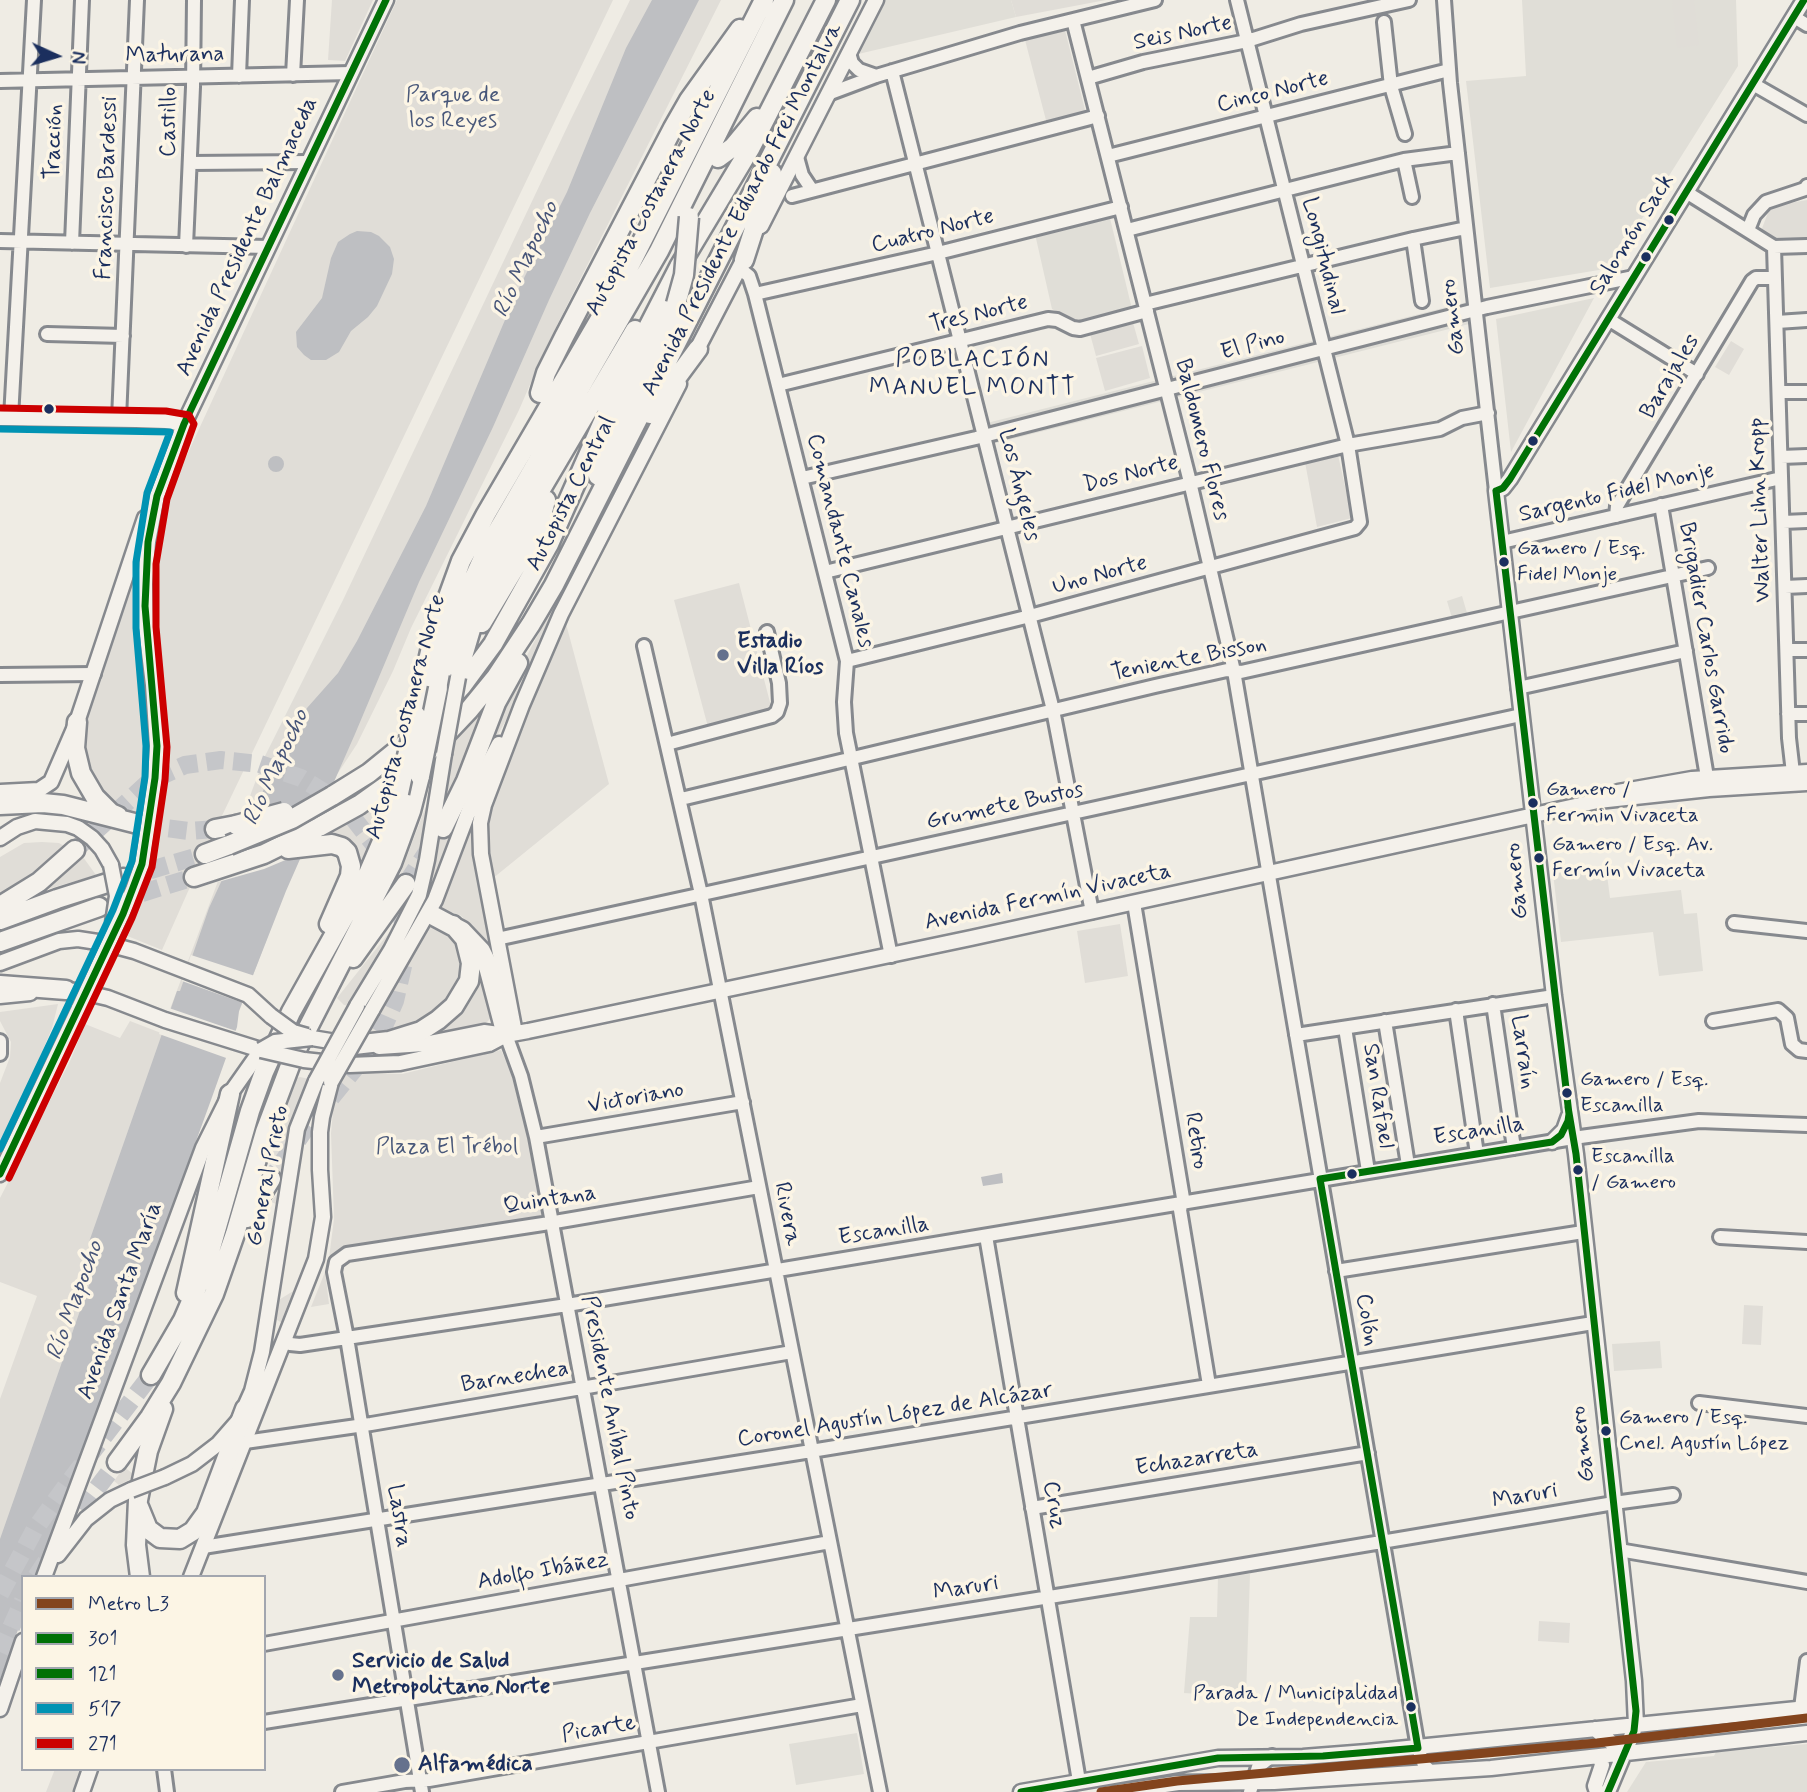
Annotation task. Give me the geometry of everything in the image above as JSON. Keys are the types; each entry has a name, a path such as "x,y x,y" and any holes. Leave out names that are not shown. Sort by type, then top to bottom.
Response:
{"highway":[{"path":"540,393 564,337 677,120 762,0"},
{"name":"Autopista Costanera Norte","path":"151,1376 173,1340 205,1269 258,1088 291,1012 371,867 399,793 433,638 450,586 472,540 622,281 762,0"},
{"name":"Autopista Costanera Norte","path":"117,1462 155,1410 214,1294 275,1104 300,1039 392,863 413,804 455,623 483,556 659,251 784,0"},
{"name":"Autopista Central","path":"205,854 292,819 404,746 436,716 483,658 549,544 625,372 679,267 732,181 826,0"},
{"name":"Autopista Central","path":"194,877 317,836 417,762 452,729 511,656 554,585 850,0"},
{"path":"718,158 742,137 788,75"},
{"path":"742,264 794,108"},
{"path":"570,552 608,448 676,304 684,275 689,217 701,169"},
{"path":"543,416 586,316 630,234 646,210"},
{"path":"459,674 472,626 497,564 625,345 679,267"},
{"path":"608,478 698,348"},
{"path":"459,674 477,632 534,536 546,498 544,529 508,617"},
{"path":"443,828 464,788 496,703 530,639 554,585"},
{"path":"77,722 76,757 83,779 95,797 111,813 141,822"},
{"path":"215,829 276,814 334,794"},
{"path":"0,805 64,805 141,822"},
{"path":"312,974 322,940 348,881 351,866 349,856 342,846 327,844 317,836"},
{"path":"0,906 39,882 75,850"},
{"path":"0,920 57,899 117,872"},
{"path":"323,997 406,884"},
{"path":"0,942 99,907"},
{"path":"432,915 453,925 473,940 484,957 511,1034"},
{"path":"364,944 382,926 396,917"},
{"path":"354,1045 388,1041 421,1031 454,1006 469,981 471,963 465,939 453,925"},
{"path":"0,985 66,990"},
{"path":"173,1340 187,1289 230,1094"},
{"path":"228,1255 256,1201 271,1179"},
{"path":"141,1575 136,1545 134,1495 183,1359"},
{"path":"134,1495 144,1523 155,1535 174,1540 190,1533 206,1513 245,1409"}],"main road":[{"name":"Avenida Presidente Balmaceda","path":"0,792 39,790 49,785 77,722 141,526 157,496 184,424 386,0"},
{"name":"Avenida Presidente Eduardo Frei Montalva","path":"522,705 569,597 876,0"},
{"name":"Salomón Sack","path":"1496,491 1510,479 1804,0"},
{"path":"6,418 120,419 184,424"},
{"name":"Gamero","path":"1496,491 1634,1681 1636,1725 1608,1792"},
{"name":"Avenida Presidente Balmaceda","path":"0,1174 139,874 141,822 155,778 157,746 146,628 145,584 148,542 157,496"},
{"name":"General Prieto","path":"192,1575 313,1268 320,1241 323,1205 320,1170 322,1117 331,1082 419,895 459,674"},
{"name":"General Prieto","path":"45,1575 86,1519 110,1500 134,1495 192,1464 233,1429 245,1409 256,1377 266,1324 297,1129 316,1081 435,901 482,776 522,705"},
{"name":"Presidente Aníbal Pinto","path":"511,1034 481,854 480,823 487,794 522,705"},
{"name":"Avenida Fermín Vivaceta","path":"1598,801 1626,790 1707,777 1800,772"},
{"name":"Avenida Fermín Vivaceta","path":"0,996 66,990 100,996 235,1043 254,1057 350,1065 400,1063 489,1044 511,1034 891,956 1598,801 1700,789 1807,783"},
{"path":"0,838 26,823 40,821 62,822 78,828 92,838 117,872 117,896 108,945"},
{"path":"0,963 48,944 78,939 119,947 248,995 293,1032 314,1038"},
{"name":"Avenida Fermín Vivaceta","path":"314,1038 354,1045 399,1047 484,1032 511,1034"},
{"path":"235,1043 244,1055 254,1057 275,1041 314,1038"},
{"name":"Avenida Santa María","path":"44,1575 194,1170 230,1094 254,1057"},
{"path":"1552,1142 1564,1130 1569,1114"},
{"path":"0,1153 18,1138"},
{"path":"266,1324 277,1330 285,1339"},
{"path":"0,1709 21,1647"},
{"path":"1021,1792 1218,1758 1323,1756 1418,1748 1804,1708"},
{"path":"1595,1730 1624,1754"},
{"path":"1119,1792 1178,1783 1251,1787 1480,1769 1807,1733"},
{"path":"1597,1792 1595,1786 1602,1765 1600,1756"},
{"path":"82,1792 89,1771"}],"street":[{"path":"6,418 22,242 34,0"},
{"name":"Tracción","path":"72,243 82,0"},
{"name":"Francisco Bardessi","path":"120,419 137,0"},
{"name":"Castillo","path":"186,246 194,0"},
{"path":"239,76 242,0"},
{"path":"293,75 297,0"},
{"path":"828,94 876,76 1020,33 1155,0"},
{"name":"Longitudinal","path":"1237,0 1348,445 1360,523"},
{"name":"Seis Norte","path":"1088,78 1184,52 1205,51 1301,24 1409,0"},
{"name":"Gamero","path":"1444,0 1449,70 1496,491"},
{"path":"1794,17 1807,25"},
{"name":"Baldomero Flores","path":"1073,20 1211,568 1234,671 1268,874"},
{"path":"1384,22 1391,86 1405,134"},
{"path":"849,53 852,63 859,70 876,76"},
{"name":"Cinco Norte","path":"1108,156 1449,70"},
{"name":"Los Ángeles","path":"892,71 1053,710 1092,912"},
{"name":"Maturana","path":"0,81 351,73"},
{"path":"1753,84 1807,115"},
{"path":"792,195 1098,116"},
{"path":"1126,230 1404,160 1458,153"},
{"path":"797,157 802,175 812,190"},
{"path":"1404,160 1412,197"},
{"path":"190,163 309,162"},
{"path":"1748,230 1754,215 1766,202 1807,186"},
{"path":"1686,192 1774,247 1807,246"},
{"name":"Cuatro Norte","path":"755,294 938,253 1121,206"},
{"name":"Tres Norte","path":"778,385 1048,319 1080,329 1146,308 1303,266 1466,228"},
{"path":"1413,239 1422,300"},
{"path":"0,241 268,247"},
{"name":"Walter Lihn Kropp","path":"1774,247 1788,715 1800,772"},
{"name":"Comandante Canales","path":"742,264 755,294 847,661 845,722 850,759 891,956"},
{"name":"El Pino","path":"802,478 1167,390 1476,310 1634,277"},
{"name":"Barajales","path":"1616,516 1617,506 1753,280 1775,278"},
{"path":"1608,319 1697,374"},
{"path":"1777,322 1807,320"},
{"path":"47,334 123,336"},
{"path":"1779,392 1807,392"},
{"name":"Dos Norte","path":"825,572 1348,445 1440,429 1462,418 1488,413"},
{"path":"1781,457 1807,457"},
{"name":"Sargento Fidel Monje","path":"1502,542 1782,478"},
{"name":"Brigadier Carlos Garrido","path":"1661,505 1707,777"},
{"path":"1783,522 1807,521"},
{"name":"Uno Norte","path":"847,661 1211,568 1355,528 1360,523"},
{"name":"Teniente Bisson","path":"681,799 1179,680 1227,670 1241,672 1708,568"},
{"path":"1785,587 1807,586"},
{"path":"667,744 772,716 777,712 780,706 779,682 767,632"},
{"name":"Rivera","path":"644,646 701,894 880,1792"},
{"path":"1787,650 1807,650"},
{"path":"1518,688 1686,651"},
{"path":"0,675 93,674"},
{"path":"1788,715 1807,714"},
{"name":"Grumete Bustos","path":"497,939 1521,715"},
{"name":"Colón","path":"1268,874 1418,1748 1430,1771"},
{"name":"Retiro","path":"1134,903 1183,1198 1182,1223 1209,1385"},
{"path":"1734,923 1807,931"},
{"path":"1296,1035 1554,996"},
{"name":"Larraín","path":"1493,1004 1514,1148"},
{"path":"1456,1010 1478,1154"},
{"path":"1713,1021 1778,1010 1787,1018 1792,1044 1807,1051"},
{"name":"Escanilla","path":"1385,1021 1408,1165"},
{"name":"San Rafael","path":"1345,1028 1368,1171"},
{"name":"Presidente Aníbal Pinto","path":"511,1034 536,1137 658,1792"},
{"path":"0,1041 0,1054"},
{"name":"Victoriano","path":"536,1137 743,1102"},
{"name":"Escanilla","path":"285,1339 297,1345 567,1305 1573,1138 1699,1121 1807,1125"},
{"name":"Quintana","path":"347,1254 552,1223 759,1187"},
{"path":"1336,1271 1583,1232"},
{"name":"Cruz","path":"986,1236 1079,1780"},
{"path":"1720,1237 1807,1242"},
{"name":"Lastra","path":"347,1254 338,1259 334,1268 421,1786"},
{"name":"Coronel Agustín López de Alcázar","path":"203,1547 812,1451 1593,1323"},
{"name":"Barnechea","path":"245,1442 792,1352"},
{"path":"1699,1403 1807,1416"},
{"name":"Echazarreta","path":"1032,1508 1368,1454"},
{"name":"Maruri","path":"266,1722 1047,1598 1673,1495"},
{"name":"Adolfo Ibáñez","path":"266,1644 830,1542"},
{"path":"1619,1550 1807,1583"},
{"path":"1804,1708 1807,1661"},
{"name":"Picarte","path":"342,1792 421,1786 862,1705"},
{"path":"1251,1787 1260,1764 1272,1756"},
{"path":"164,1771 167,1792"}],"shaded area":[{"path":"883,0 1011,0 1016,17 854,55"},
{"path":"1522,0 1736,0 1738,66 1611,268 1490,288 1466,81 1526,76"},
{"path":"1109,214 1132,309 1079,323 1052,309 1035,234"},
{"path":"1594,298 1511,452 1496,319"},
{"path":"1467,302 1469,324 992,444 987,423"},
{"path":"1462,596 1467,613 1452,618 1447,601"},
{"path":"1606,867 1610,898 1681,890 1684,914 1697,913 1703,971 1659,976 1653,932 1561,942 1553,873"},
{"path":"1660,1341 1662,1368 1614,1371 1612,1344"},
{"path":"1250,1574 1246,1697 1184,1693 1190,1617 1217,1617 1218,1576"},
{"path":"857,1733 864,1774 796,1785 789,1744"},
{"path":"1807,1744 1807,1792 1627,1792 1646,1762 1714,1756 1716,1752"}],"green space":[{"path":"332,0 373,0 345,61 328,60"},
{"name":"Parque de los Reyes","path":"397,0 613,0 218,824 162,950 125,935 141,896 150,863 164,773 162,682 152,619 154,570 169,494"},
{"path":"630,0 721,0 548,343 519,410 411,628 393,671 357,744 336,776 297,860 24,1575 21,1575 21,1586 0,1677 0,1399 37,1296 0,1282 0,1198 71,1059 85,1024 120,1038 130,1021 161,1033 265,756 343,600"},
{"path":"1011,0 1106,0 1016,17"},
{"path":"1672,0 1694,0 1699,45 1677,48"},
{"path":"1065,30 1086,114 1047,124 1025,40"},
{"path":"1807,200 1807,242 1785,242 1761,231 1769,210 1778,205"},
{"path":"1132,319 1139,344 1096,356 1089,330"},
{"path":"1731,341 1744,349 1729,375 1715,367"},
{"path":"1142,346 1150,378 1105,391 1096,358"},
{"path":"668,395 520,696 486,755 433,893 367,1001 414,919 451,746 494,694 501,705 644,432"},
{"path":"1338,455 1352,518 1317,527 1305,462"},
{"path":"139,562 137,615 151,753 145,819 126,812 114,800 110,803 92,783 81,741 86,710"},
{"name":"Estadio Villa Ríos","path":"739,583 772,710 708,727 674,600"},
{"path":"565,620 609,784 492,879 487,838 491,800"},
{"path":"485,780 482,804 508,1021 489,949 483,938 460,915 436,907"},
{"path":"390,799 365,861 360,860 349,840 341,836 326,835"},
{"path":"426,806 430,808 420,868 410,902 350,1006 344,1005 337,998 400,919 413,888 409,885 409,874 403,881 399,877"},
{"path":"24,843 59,843 83,857 96,875 0,903 0,857"},
{"path":"429,917 460,936 464,984 429,1021 382,1035 364,1034"},
{"path":"1120,924 1128,976 1085,983 1077,931"},
{"path":"481,962 492,1010 490,1019 485,1024 416,1040 478,976"},
{"path":"58,1004 52,1028 0,1153 0,1083 10,1057 11,1042 0,1021 0,1012"},
{"name":"Plaza El Trébol","path":"501,1050 519,1089 544,1215 346,1249 329,1258 334,1219 331,1133 334,1100 343,1072 402,1074"},
{"path":"294,1079 309,1079 292,1122 279,1205 271,1202 279,1191 281,1177 275,1164 267,1161 287,1094"},
{"path":"308,1264 285,1325 274,1318 277,1301 295,1290"},
{"path":"325,1272 329,1304 311,1307"},
{"path":"1744,1305 1763,1306 1761,1345 1742,1344"},
{"path":"124,1467 132,1473 133,1478 119,1485 114,1481"},
{"path":"1539,1621 1570,1623 1569,1643 1538,1641"},
{"path":"54,1771 80,1771 74,1792 46,1792"}],"water":[{"name":"Río Mapocho","path":"652,0 699,0 590,213 549,300 493,427 419,582 286,891 239,1011 237,1027 211,1100 38,1575 21,1575 21,1622 0,1680 0,1539 102,1248 89,1242 177,991 180,991 209,908 269,778 307,708 338,673 357,641 426,506 516,294 567,192 626,48"},
{"path":"357,231 371,232 390,247 394,259 392,274 377,306 351,331 339,352 326,360 311,360 297,347 296,332 322,298 331,258 338,242"},
{"path":"276,456 282,458 282,470 276,472 270,470 268,464 270,458"},
{"path":"1002,1173 1003,1183 983,1186 981,1177"}],"pier":[{"path":"307,851 264,869 218,882 228,859"},
{"path":"191,955 255,976 246,1004 182,981"},
{"path":"169,1008 239,1032 229,1059 159,1034"}],"tunnel":[{"path":"646,210 704,168"},
{"path":"75,850 150,781 185,765 221,760 260,764 301,778 327,794 350,814 379,851 398,896 404,929 404,962 395,1001 384,1026 365,1056 304,1131 271,1179"},
{"path":"142,825 189,831 215,829"},
{"path":"406,884 431,846"},
{"path":"124,878 205,854"},
{"path":"116,901 194,877"},
{"path":"0,1594 35,1529 151,1375"},
{"path":"37,1575 117,1462"},
{"path":"0,1652 21,1605"}],"metro line":[{"name":"L3","path":"1101,1792 1177,1781 1597,1743 1807,1718"}],"transit line":[{"name":"121","path":"0,1174 123,914 142,864 157,746 145,606 148,542 157,496 184,424 386,0"},
{"name":"301","path":"1496,491 1503,488 1510,479 1804,0"},
{"name":"271","path":"0,408 166,411 189,415 194,424 167,499 156,564 156,627 167,747 165,780 152,867 132,918 9,1178"},
{"name":"517","path":"0,429 170,432 147,493 136,562 136,628 146,746 145,777 132,861 113,910 0,1149"},
{"name":"301","path":"1021,1792 1218,1758 1323,1756 1418,1748 1320,1179 1552,1142 1561,1135 1568,1121 1496,491"},
{"name":"301","path":"1568,1107 1576,1154 1636,1711 1634,1731 1608,1792"}],"place":[{"name":"Gamero / Esq. Fidel Monje","path":"1504,562"},
{"name":"Estadio Villa Ríos","path":"723,655"},
{"name":"Gamero / Fermin Vivaceta","path":"1533,803"},
{"name":"Gamero / Esq. Av. Fermín Vivaceta","path":"1539,858"},
{"name":"Gamero / Esq. Escanilla","path":"1567,1093"},
{"name":"Escanilla / Gamero","path":"1578,1170"},
{"name":"Gamero / Esq. Cnel. Agustín López","path":"1606,1431"},
{"name":"Servicio de Salud Metropolitano Norte","path":"338,1675"},
{"name":"Parada / Municipalidad De Independencia","path":"1411,1707"},
{"name":"Alfamédica","path":"402,1765"}],"district":[{"name":"POBLACIÓN MANUEL MONTT","path":"973,375"}]}
